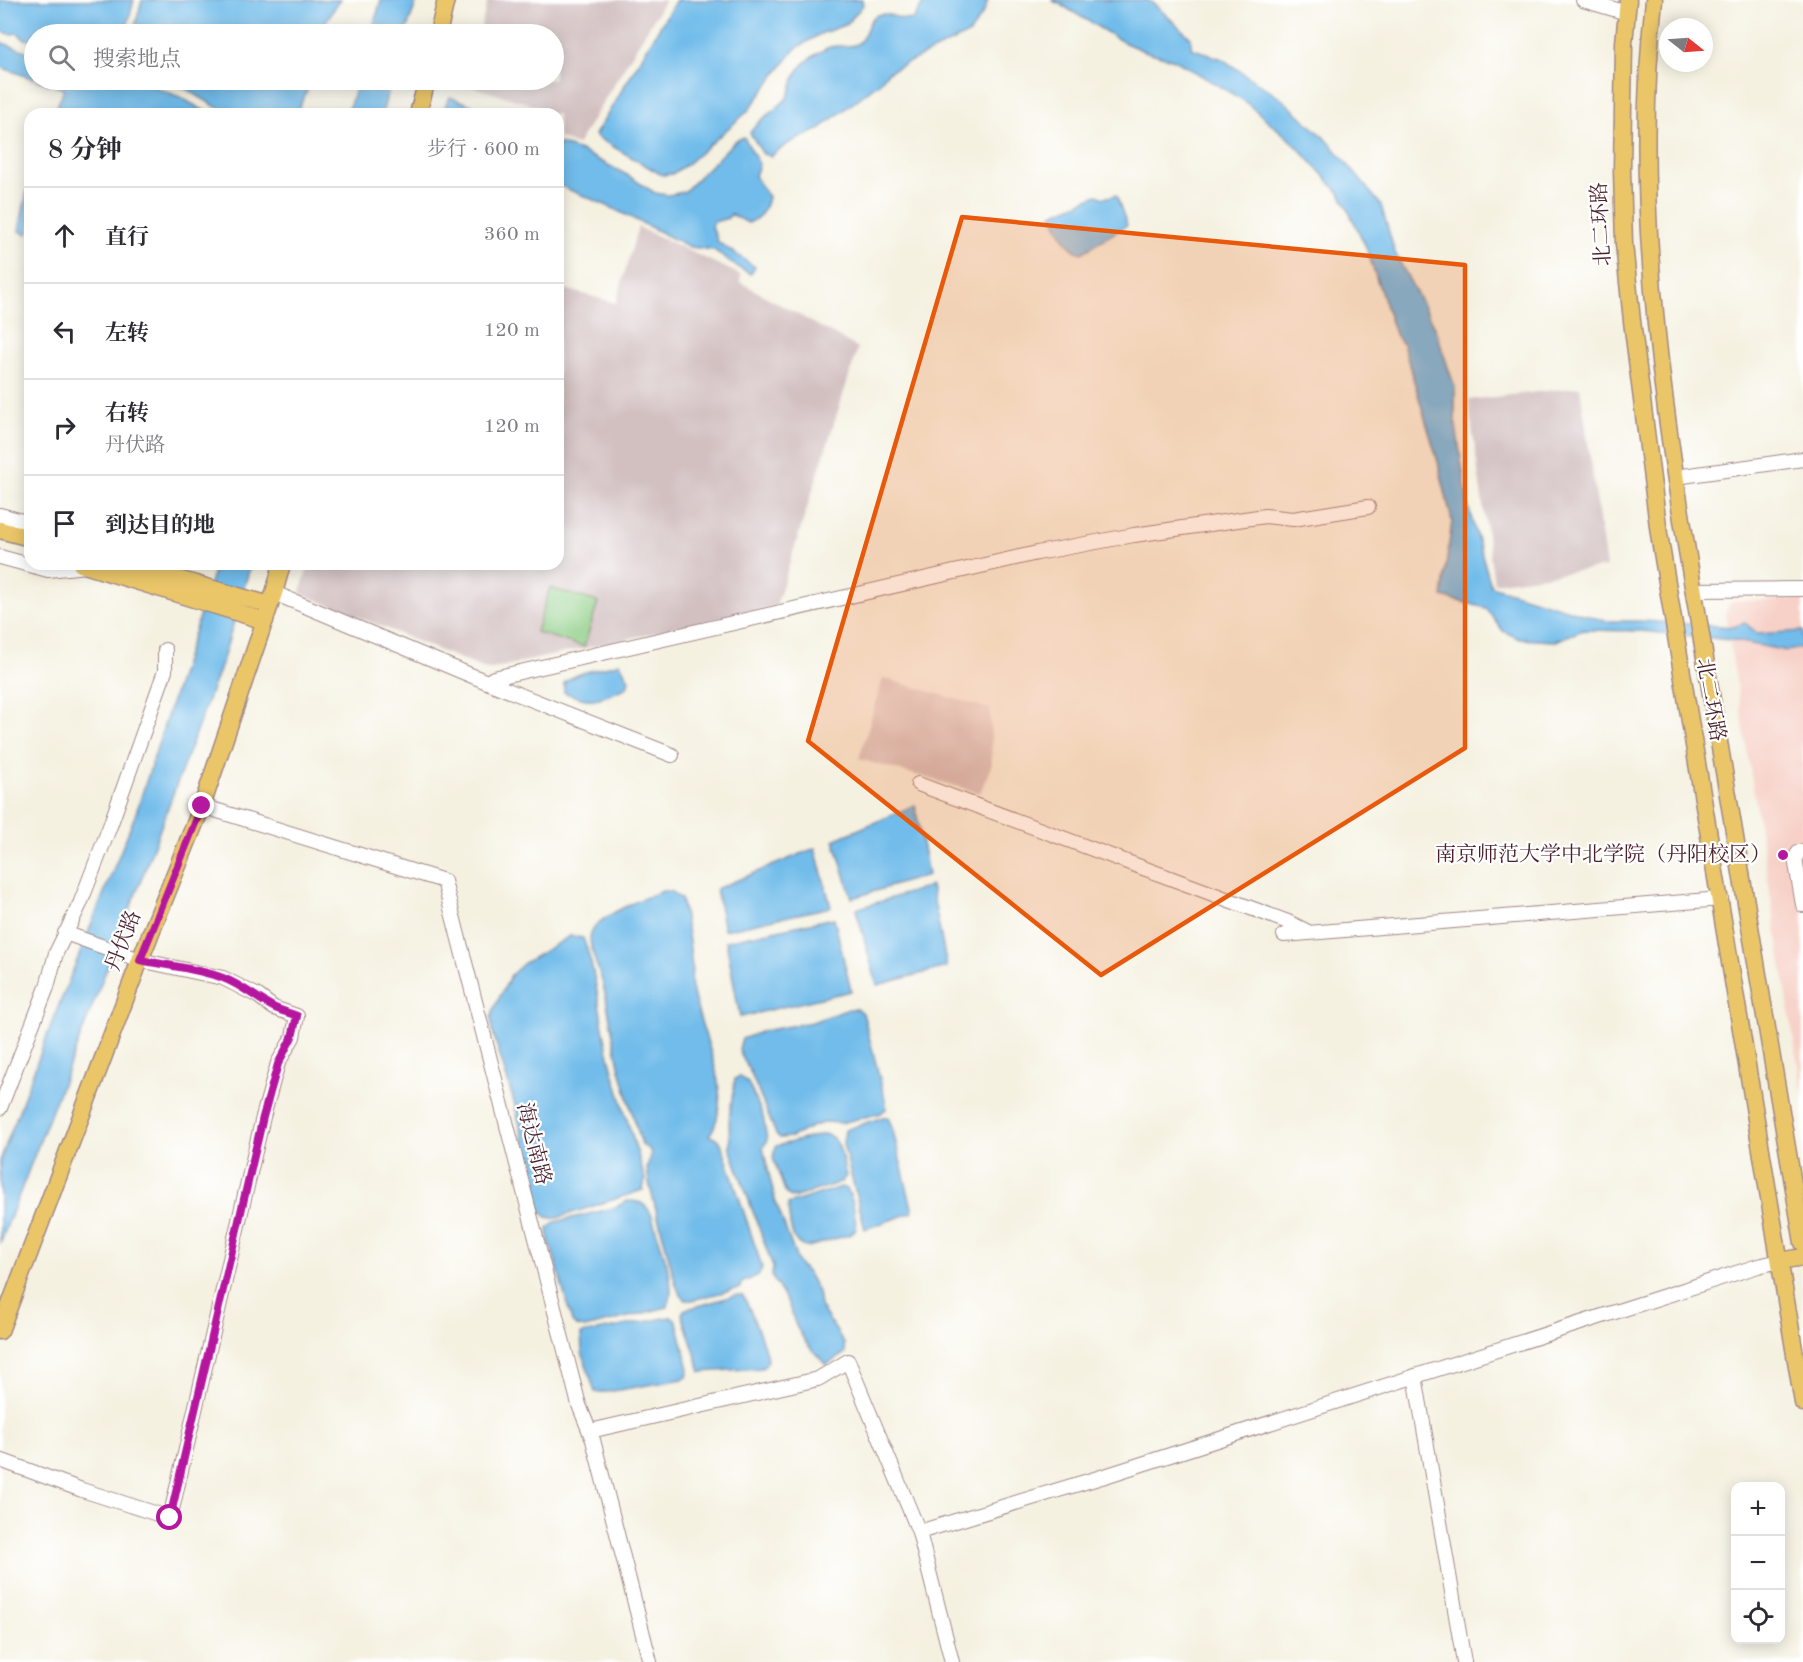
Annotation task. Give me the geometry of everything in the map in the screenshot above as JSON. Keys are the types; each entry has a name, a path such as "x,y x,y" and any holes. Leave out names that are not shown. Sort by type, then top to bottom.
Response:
{"main road":[{"path":"440,24 446,0"},
{"path":"1627,6 1653,8"},
{"name":"北二环路","path":"1627,6 1622,170 1624,244 1651,472 1803,1403"},
{"name":"北二环路","path":"1653,8 1648,47 1649,244 1655,320 1693,590 1803,1243"},
{"path":"420,108 424,90"},
{"path":"1651,472 1676,474"},
{"path":"0,530 24,536"},
{"path":"0,541 24,547"},
{"path":"104,570 200,593 272,599"},
{"path":"141,570 200,593 240,614 265,621"},
{"name":"丹伏路","path":"0,1331 140,960 202,806 280,570"},
{"path":"1720,899 1745,898"},
{"path":"1780,1262 1803,1257"}],"street":[{"path":"1583,0 1627,6"},
{"path":"1676,474 1803,459"},
{"path":"488,682 494,678 1036,553 1134,535 1265,516 1293,519 1368,507"},
{"path":"0,515 24,521"},
{"path":"0,557 24,564"},
{"path":"1693,590 1803,589"},
{"path":"272,599 672,755"},
{"path":"0,1108 47,987 56,953 69,935 110,826 165,671 165,650"},
{"path":"918,784 1288,922 1308,932"},
{"name":"海达南路","path":"202,806 444,881 579,1405 590,1431 650,1662"},
{"path":"1803,851 1799,852 1795,858 1803,905"},
{"path":"1284,935 1720,899"},
{"path":"0,1460 82,1490 170,1518 263,1117 278,1064 292,1037 297,1016 274,1008 258,996 223,978 140,960 69,935"},
{"path":"919,1532 1108,1475 1758,1266 1780,1262"},
{"path":"590,1431 818,1378 848,1361 919,1532 952,1662"},
{"path":"1415,1376 1464,1662"}],"highlighted area":[{"path":"962,217 1465,265 1465,748 1101,975 808,741"}],"shaded area":[{"path":"488,0 665,0 577,145 564,140 564,108 540,108 483,90 564,90 564,24 482,24"},
{"path":"638,227 741,275 740,282 858,348 776,606 487,670 300,593 307,570 564,570 564,289 616,303"},
{"path":"1580,387 1606,567 1494,583 1468,400"},
{"name":"南京师范大学中北学院（丹阳校区）","path":"1803,599 1803,1097 1725,613 1733,601"},
{"path":"883,678 990,709 992,764 980,793 859,759"}],"green space":[{"path":"550,588 598,602 584,647 536,632"}],"water":[{"path":"0,0 134,0 128,24 24,24 24,38 18,33 10,34 0,31"},
{"path":"142,0 340,0 325,24 136,24"},
{"path":"381,0 417,0 409,24 374,24"},
{"path":"676,0 862,0 863,5 847,24 820,34 795,49 747,112 686,165 672,174 662,175 595,135"},
{"path":"925,0 988,0 984,12 970,33 888,72 880,82 818,130 789,143 771,156 763,154 750,133 787,98 797,73 804,64 829,47 857,44 877,15 886,14 914,19"},
{"path":"1051,0 1146,0 1153,3 1191,38 1191,48 1222,59 1283,100 1331,144 1381,205 1395,253 1435,328 1455,388 1455,419 1468,506 1491,586 1605,621 1644,621 1733,627 1745,623 1758,634 1803,631 1803,647 1787,651 1732,640 1641,631 1583,630 1555,641 1520,639 1503,631 1486,608 1442,597 1452,521 1438,462 1403,344 1395,334 1366,247 1341,195 1293,142 1243,100 1175,60 1123,42"},
{"path":"0,42 24,50 24,75 0,67"},
{"path":"64,90 162,90 199,108 56,108"},
{"path":"188,90 307,90 299,108 218,108"},
{"path":"355,90 388,90 384,108 349,108"},
{"path":"450,97 478,108 444,108"},
{"path":"744,137 759,164 755,176 768,197 762,213 752,221 748,223 731,214 728,218 714,222 712,227 718,242 755,267 751,274 714,250 690,247 610,207 564,188 564,145 583,152 627,175 655,193 668,195 684,192 735,141"},
{"path":"1097,195 1104,198 1116,195 1127,225 1082,253 1067,243 1052,214"},
{"path":"24,206 24,233 19,231"},
{"path":"214,570 249,570 223,659 140,883 0,1244 0,1161 51,1025 136,813"},
{"path":"620,663 629,680 627,687 596,699 582,698 564,692 564,683 569,679"},
{"path":"915,805 928,875 852,898 834,840"},
{"path":"815,848 831,907 724,930 716,889"},
{"path":"931,886 947,967 877,985 856,909"},
{"path":"663,891 670,891 681,899 690,950 694,999 718,1080 720,1100 717,1119 709,1136 721,1143 762,1267 759,1275 741,1283 740,1288 692,1300 686,1300 676,1285 649,1183 647,1168 651,1153 642,1145 630,1105 619,1065 603,984 590,942 592,931 604,919 624,907"},
{"path":"834,918 851,991 740,1017 726,941"},
{"path":"570,936 583,938 588,952 609,1056 645,1180 643,1190 553,1218 545,1216 539,1205 515,1105 492,1030 491,1018 511,975 524,963"},
{"path":"849,1009 857,1009 863,1013 886,1109 881,1113 841,1123 826,1122 791,1137 780,1138 776,1134 742,1057 739,1049 742,1039 763,1031 812,1022"},
{"path":"740,1076 748,1083 763,1116 767,1140 763,1148 775,1200 798,1263 809,1275 818,1292 820,1306 844,1343 845,1353 826,1365 806,1343 796,1326 788,1303 772,1277 773,1267 730,1148 729,1119 735,1079"},
{"path":"888,1117 893,1131 913,1212 865,1229 843,1144 845,1130"},
{"path":"824,1134 830,1136 838,1145 846,1176 841,1182 793,1198 786,1194 773,1158 776,1146"},
{"path":"841,1187 847,1189 851,1198 856,1229 851,1234 808,1247 802,1246 797,1242 792,1231 788,1204"},
{"path":"627,1201 642,1204 652,1216 671,1287 667,1307 585,1328 576,1326 572,1322 549,1242 548,1229 555,1222 614,1208"},
{"path":"737,1295 743,1296 753,1318 766,1355 766,1364 762,1368 701,1372 682,1314 684,1310"},
{"path":"670,1317 677,1322 689,1369 687,1377 607,1392 595,1392 582,1352 581,1334"}],"place":[{"name":"南京师范大学中北学院（丹阳校区）","path":"1783,855"}],"route":[{"path":"170,1518 263,1117 278,1064 292,1037 297,1016 274,1008 258,996 223,978 140,960 202,806"}]}
